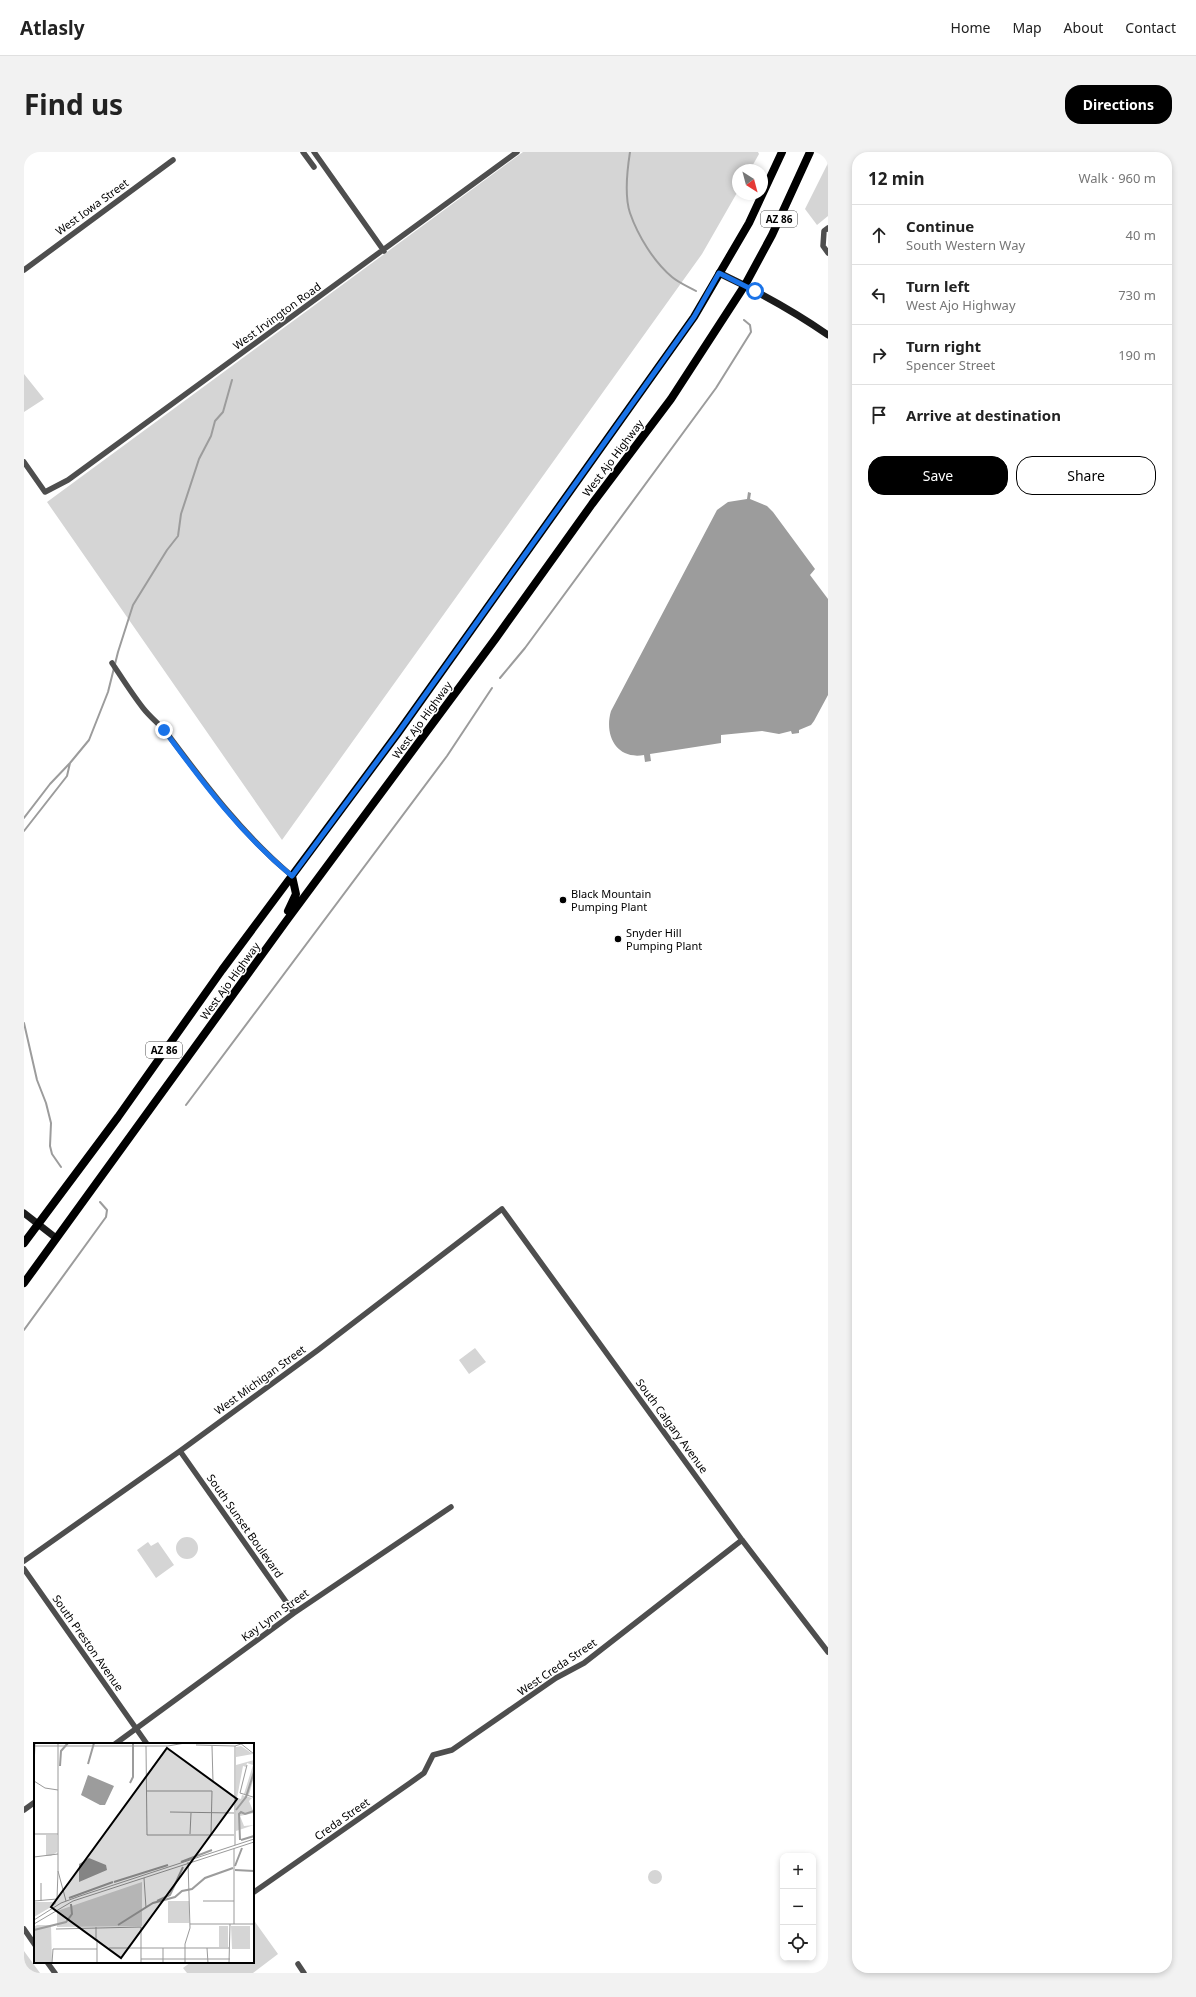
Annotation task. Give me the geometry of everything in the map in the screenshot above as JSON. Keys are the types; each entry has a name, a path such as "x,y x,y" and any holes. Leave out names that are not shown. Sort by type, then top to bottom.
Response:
{"main road":[{"name":"West Ajo Highway","path":"24,1243 403,726 694,317 748,223 782,152"},
{"name":"West Ajo Highway","path":"24,1284 264,951 671,399 745,285 772,235 809,153"},
{"path":"264,951 266,941 292,905 296,894 292,876"}],"street":[{"path":"303,152 314,167"},
{"path":"314,152 384,251"},
{"name":"West Irvington Road","path":"24,462 45,492 68,480 384,251 517,152"},
{"name":"West Iowa Street","path":"24,270 173,160"},
{"path":"828,228 824,231 823,246 828,252"},
{"path":"719,273 745,285 828,335"},
{"path":"112,663 143,708 164,730 234,821 260,848 292,876"},
{"name":"West Michigan Street","path":"24,1561 180,1451 318,1350 502,1209"},
{"name":"South Calgary Avenue","path":"502,1209 742,1540 828,1652"},
{"path":"24,1213 56,1238"},
{"name":"South Sunset Boulevard","path":"180,1451 294,1613"},
{"name":"Kay Lynn Street","path":"116,1743 294,1613 451,1507"},
{"name":"West Creda Street","path":"433,1755 452,1750 556,1678 584,1663 742,1540"},
{"name":"South Preston Avenue","path":"24,1569 146,1743"},
{"name":"Creda Street","path":"254,1891 424,1773 433,1755"},
{"path":"24,1810 34,1803"},
{"path":"24,1929 34,1943"},
{"path":"49,1963 55,1973"},
{"path":"298,1964 304,1973"}],"shaded area":[{"path":"523,152 758,152 759,154 753,164 732,164 733,200 702,254 282,840 47,502"},
{"path":"828,163 828,216 817,225 805,209"},
{"path":"24,374 44,399 24,412"},
{"path":"748,492 751,493 750,499 767,506 773,512 815,569 810,575 828,599 828,695 811,725 799,730 799,733 792,734 791,731 779,734 762,731 721,735 721,743 650,754 651,761 645,762 644,755 634,756 626,754 619,750 611,737 609,720 611,711 717,510 728,502 747,499"},
{"path":"475,1348 486,1362 469,1374 459,1360"},
{"path":"187,1537 195,1540 198,1548 195,1556 187,1559 179,1556 176,1548 179,1540"},
{"path":"148,1542 151,1546 158,1542 174,1565 156,1578 137,1550"},
{"path":"652,1870 658,1870 662,1874 662,1880 658,1884 652,1884 648,1880 648,1874"},
{"path":"254,1920 278,1954 253,1973 187,1973 183,1968 190,1963 254,1963"},
{"path":"24,1951 40,1973 24,1973"}],"waterway":[{"path":"630,152 627,175 627,199 630,213 637,231 647,248 665,271 678,281 696,291"},
{"path":"500,678 525,648 716,388 751,332 750,325 744,320"},
{"path":"24,818 50,784 89,740 108,692 118,652 133,605 167,550 178,536 181,514 199,459 211,436 215,421 223,412 232,380"},
{"path":"186,1105 447,756 492,688"},
{"path":"24,831 67,776 70,763"},
{"path":"24,1023 37,1080 46,1103 51,1123 50,1146 52,1154 61,1167"},
{"path":"24,1330 106,1217 107,1210 100,1202"}],"place":[{"name":"Black Mountain Pumping Plant","path":"563,900"},
{"name":"Snyder Hill Pumping Plant","path":"618,939"}],"route":[{"path":"164,730 234,821 260,848 292,876 398,733 694,317 719,273 755,291"}]}
